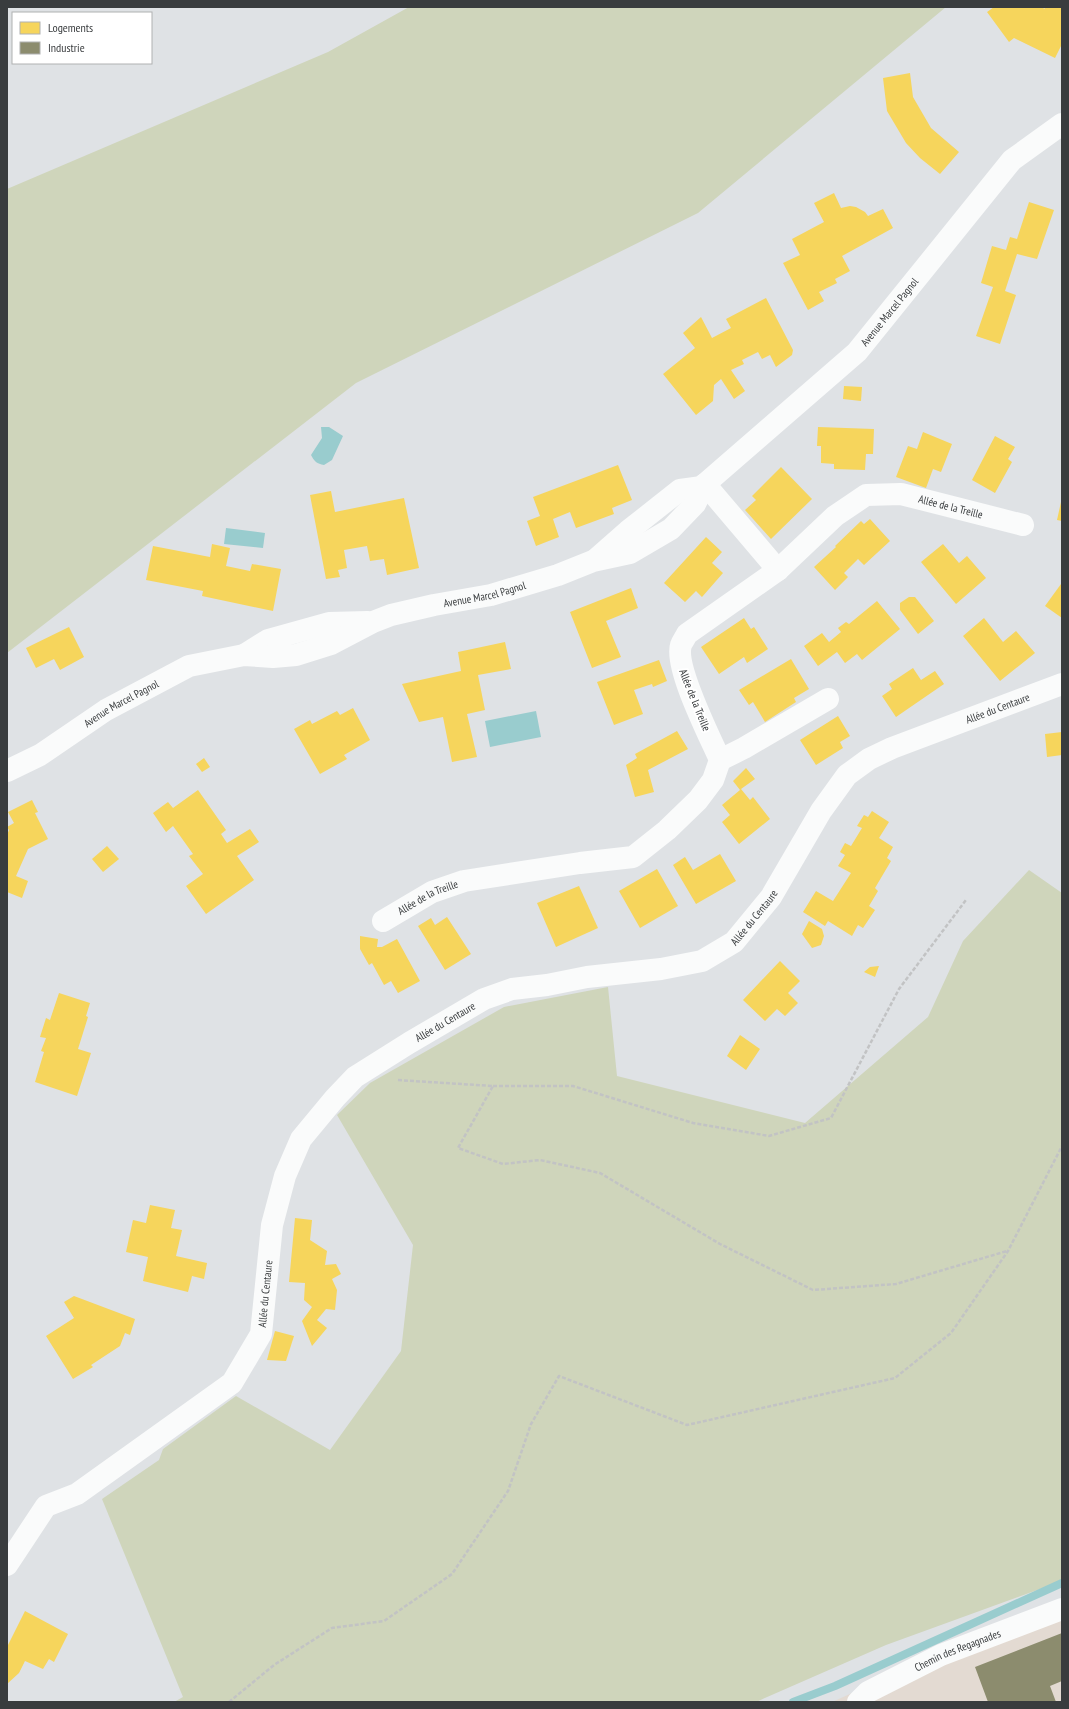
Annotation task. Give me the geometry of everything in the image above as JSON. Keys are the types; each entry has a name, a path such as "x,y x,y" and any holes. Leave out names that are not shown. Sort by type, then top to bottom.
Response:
{"street":[{"name":"Avenue Marcel Pagnol","path":"7,771 40,755 106,710 189,666 244,655 273,657 296,655 331,644 373,622 398,614 512,590 594,561 630,553 671,529 695,504 704,485 857,352 1012,160 1062,124"},
{"path":"704,485 778,570"},
{"name":"Allée de la Treille","path":"383,921 432,892 464,881 580,863 633,857 667,830 698,800 714,780 720,760 680,663 681,646 687,634 778,570 835,516 866,495 901,494 1023,525"},
{"name":"Allée du Centaure","path":"7,1565 46,1506 77,1494 232,1383 261,1334 272,1224 285,1176 301,1139 335,1098 355,1078 409,1043 484,999 512,989 547,985 587,977 661,969 702,961 734,942 771,897 821,811 847,775 869,759 892,748 1062,684"},
{"path":"720,760 744,748 828,699"},
{"name":"Chemin des Regagnades","path":"858,1702 868,1692 941,1655 1062,1609"}],"path":[{"path":"393,1080 493,1086 573,1086 693,1123 769,1136 831,1118 899,989 966,900"},
{"path":"493,1086 458,1148 503,1164 540,1160 600,1173 720,1244 813,1290 896,1284 1008,1251"},
{"path":"229,1702 274,1665 332,1628 384,1622 452,1574 508,1491 531,1424 559,1376 687,1425 895,1378 951,1333 1008,1251 1062,1146"}],"shaded area":[{"path":"1062,1599 1062,1702 832,1702"}],"green space":[{"path":"409,7 946,7 698,213 356,383 7,653 7,189 328,52"},
{"path":"1029,870 1062,893 1062,1581 886,1645 756,1702 174,1702 183,1697 102,1499 159,1460 163,1449 236,1396 330,1450 401,1351 413,1245 337,1115 370,1083 504,1007 608,987 617,1076 805,1123 928,1017 963,941"}],"water":[{"path":"321,427 329,427 343,436 332,460 324,465 316,462 311,455 322,438"},
{"path":"226,528 265,533 263,548 224,544"},
{"path":"536,711 541,737 490,747 485,721"}],"building: Logements":[{"path":"994,7 1043,7 1044,9 1046,7 1062,7 1062,44 1055,58 1014,38 1009,42 987,12"},
{"path":"910,73 913,97 931,128 959,152 940,174 920,158 906,143 887,111 883,78"},
{"path":"834,193 841,208 850,206 856,207 865,212 868,216 883,209 893,228 842,256 850,271 835,279 837,283 819,292 824,301 808,310 783,263 800,255 792,239 824,222 814,203"},
{"path":"1029,202 1054,210 1037,259 1017,254 1005,291 1016,295 1000,344 976,336 993,287 981,283 992,246 1006,250 1010,237 1017,239"},
{"path":"766,298 793,350 792,355 776,367 770,355 762,359 758,352 742,360 744,364 731,370 745,391 734,399 721,379 714,385 713,401 696,415 663,374 695,348 683,333 701,317 712,338 731,328 726,319"},
{"path":"844,386 862,387 861,401 843,399"},
{"path":"818,427 874,429 873,454 866,454 865,470 834,469 834,464 821,463 821,446 817,446"},
{"path":"923,432 952,444 941,472 933,469 926,488 896,477 908,446 917,449"},
{"path":"995,436 1015,447 1008,459 1012,462 995,493 972,480"},
{"path":"618,465 632,500 612,508 614,514 576,528 570,512 553,519 559,537 536,546 527,521 540,516 533,497"},
{"path":"781,467 812,499 771,539 745,510 756,500 752,496"},
{"path":"331,491 335,512 404,498 419,568 387,575 384,559 370,561 367,546 344,550 347,568 338,570 340,577 326,579 310,495"},
{"path":"1062,502 1062,521 1057,520"},
{"path":"870,519 890,541 864,565 858,559 844,573 848,577 835,590 814,567 861,521 864,524"},
{"path":"706,537 722,552 712,563 723,573 702,597 696,591 685,602 664,583"},
{"path":"212,544 230,548 226,566 250,571 252,564 281,569 273,611 202,596 203,591 146,580 153,546 210,557"},
{"path":"943,544 959,563 967,556 986,578 956,604 921,562"},
{"path":"1061,584 1062,585 1062,618 1045,606"},
{"path":"631,588 638,608 606,621 621,657 592,668 570,612"},
{"path":"909,597 915,597 934,621 918,634 900,610 900,603"},
{"path":"877,601 900,629 862,660 857,654 845,663 837,652 818,666 804,646 822,633 829,642 841,632 838,628 846,622 849,624"},
{"path":"744,618 751,629 754,627 768,649 747,663 744,657 719,674 701,647"},
{"path":"984,618 1003,642 1016,631 1035,653 1000,681 963,636"},
{"path":"69,627 84,657 60,670 54,659 36,668 26,648"},
{"path":"505,642 511,669 478,675 485,710 467,714 477,757 452,762 443,717 419,722 402,684 461,671 458,652"},
{"path":"791,659 809,689 794,698 796,702 765,722 753,702 749,705 739,690"},
{"path":"659,660 667,681 653,687 652,684 634,690 643,714 614,725 597,682"},
{"path":"913,668 921,680 935,671 944,684 896,717 882,696 892,689 889,684"},
{"path":"353,708 370,740 344,755 347,759 320,774 294,729 310,720 312,724 337,711 340,715"},
{"path":"838,716 850,736 840,742 843,748 816,765 800,740"},
{"path":"677,731 688,749 648,770 654,792 635,797 626,765 637,758 635,754"},
{"path":"1062,732 1062,755 1047,757 1045,734"},
{"path":"204,758 210,767 202,772 196,764"},
{"path":"746,768 755,779 741,789 750,800 753,797 770,819 739,844 722,822 730,815 722,805 740,790 733,781"},
{"path":"198,790 226,830 221,834 227,843 250,829 259,842 237,856 254,880 206,914 186,886 203,874 189,856 193,854 173,826 166,832 153,813 168,802 173,808"},
{"path":"32,800 38,812 35,813 48,839 28,849 16,876 28,881 22,898 7,892 7,835 9,830 7,827 14,823 8,812"},
{"path":"872,811 889,822 879,838 893,847 887,858 891,861 875,888 878,891 869,906 875,910 863,928 858,925 852,936 828,921 825,926 803,912 816,891 833,901 851,873 838,866 845,855 840,852 845,843 851,846 862,828 857,826 864,815 868,817"},
{"path":"107,846 119,859 103,872 92,859"},
{"path":"720,854 736,881 696,904 673,865 685,857 693,870"},
{"path":"657,869 678,906 640,928 619,891"},
{"path":"579,886 598,928 556,947 537,903"},
{"path":"447,917 471,954 445,970 418,926 431,918 435,925"},
{"path":"809,921 822,929 824,936 821,945 812,948 802,934"},
{"path":"360,936 378,939 377,947 382,947 397,939 420,981 398,993 391,981 384,985 372,963 369,965 360,949"},
{"path":"780,961 800,981 788,993 798,1003 785,1016 777,1009 765,1021 743,1000"},
{"path":"879,966 875,977 864,972 870,967"},
{"path":"59,993 90,1003 86,1016 88,1017 78,1049 91,1053 77,1096 35,1082 44,1052 41,1051 46,1038 40,1037 46,1018 50,1020"},
{"path":"740,1035 760,1049 746,1070 727,1056"},
{"path":"150,1205 175,1210 171,1228 182,1230 176,1256 207,1263 204,1279 192,1276 188,1292 143,1281 148,1257 126,1252 133,1220 146,1223"},
{"path":"295,1218 312,1220 310,1240 327,1251 325,1265 336,1264 341,1274 332,1279 337,1290 335,1310 326,1309 317,1320 327,1328 312,1346 302,1321 312,1307 304,1300 305,1283 289,1282"},
{"path":"74,1296 135,1319 130,1335 125,1333 120,1346 91,1365 93,1367 73,1379 46,1336 74,1318 64,1302"},
{"path":"275,1331 294,1336 286,1361 267,1360"},
{"path":"25,1611 68,1634 54,1662 49,1659 43,1669 25,1661 19,1673 7,1684 7,1647"}],"building: Industrie":[{"path":"1062,1633 1062,1681 1050,1686 1056,1702 988,1702 975,1667"}],"waterway":[{"path":"793,1702 835,1686 1062,1583"}]}
